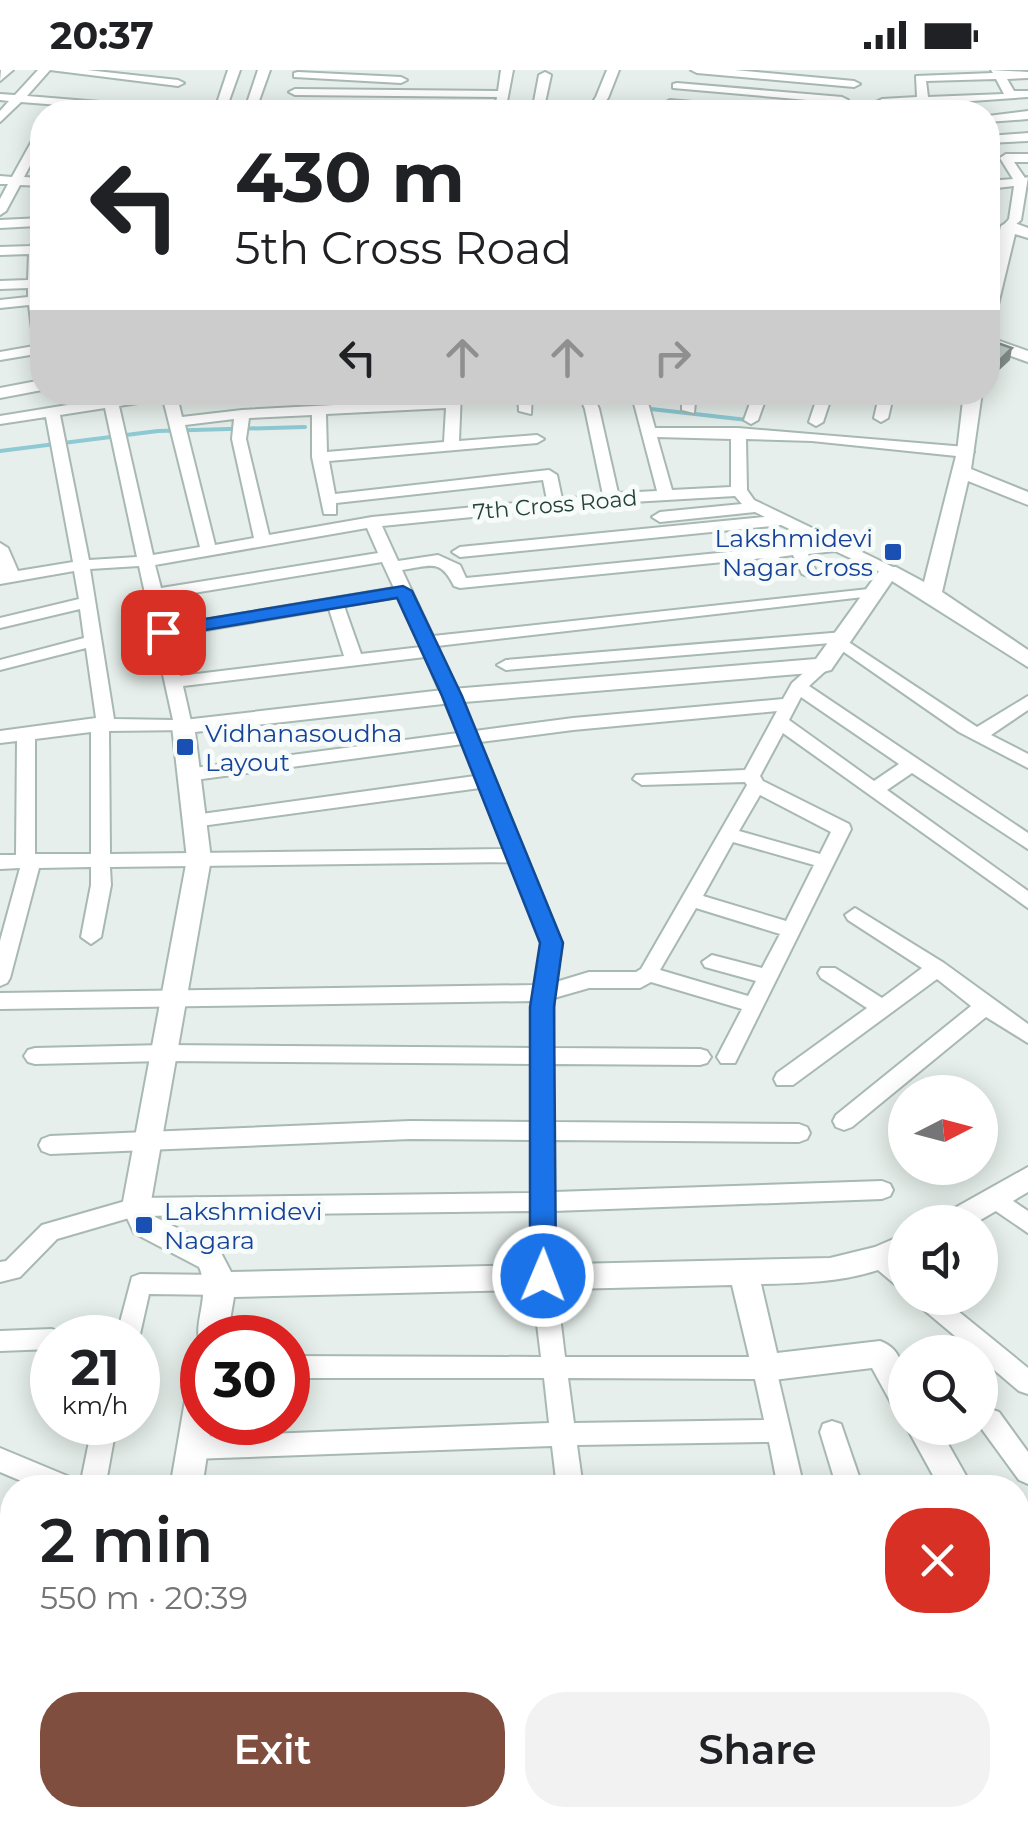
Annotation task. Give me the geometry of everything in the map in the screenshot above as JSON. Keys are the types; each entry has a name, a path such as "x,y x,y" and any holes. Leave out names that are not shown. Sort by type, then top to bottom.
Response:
{"street":[{"path":"0,78 8,70"},
{"path":"0,118 44,70"},
{"path":"55,70 139,74 178,83"},
{"path":"223,100 234,70"},
{"path":"600,100 613,70"},
{"path":"671,100 683,70"},
{"path":"696,70 854,84"},
{"path":"845,100 860,70"},
{"path":"74,100 100,72"},
{"path":"163,100 188,72"},
{"path":"998,73 1022,116 1025,137 1017,160 1025,181 1020,225 1000,278"},
{"path":"119,100 139,74"},
{"path":"540,100 545,75"},
{"path":"922,100 920,78 1028,75"},
{"path":"262,100 284,80 505,82"},
{"path":"676,86 792,100"},
{"path":"975,100 1028,94"},
{"path":"0,97 30,101"},
{"path":"1000,139 1025,137"},
{"path":"0,212 30,155"},
{"path":"0,180 30,181"},
{"path":"1000,184 1025,181"},
{"path":"0,224 30,233"},
{"path":"0,251 30,240"},
{"path":"0,286 30,292"},
{"path":"0,304 30,296"},
{"path":"1000,346 1028,357"},
{"path":"0,356 30,351"},
{"path":"0,393 30,387"},
{"path":"0,420 96,405"},
{"path":"113,405 183,726 199,859 136,1208 144,1224 208,1258 222,1285 216,1315"},
{"path":"172,405 208,550"},
{"path":"177,422 369,405"},
{"path":"452,445 454,405"},
{"path":"526,405 526,412"},
{"path":"587,405 611,498"},
{"path":"642,405 666,496"},
{"path":"689,405 689,410"},
{"path":"751,420 756,405"},
{"path":"816,422 822,405"},
{"path":"881,418 884,405"},
{"path":"932,594 963,461 971,405"},
{"path":"320,409 320,457 333,526"},
{"path":"52,413 88,602 106,719 100,724"},
{"path":"242,414 239,439 262,539"},
{"path":"650,432 738,432 963,461 1028,499"},
{"path":"738,432 738,490 759,514 778,573"},
{"path":"320,457 536,439"},
{"path":"327,499 549,474 556,504"},
{"name":"7th Cross Road","path":"6,578 82,565 149,561 333,526 611,498 738,490"},
{"path":"460,552 759,514"},
{"path":"660,516 759,514 781,520 932,594 1028,660"},
{"path":"372,522 452,696 552,943 542,1054 543,1276 569,1475"},
{"path":"156,594 389,561 438,560 454,568 460,583 839,546"},
{"path":"508,547 516,577"},
{"path":"0,548 6,578"},
{"path":"798,550 808,571"},
{"path":"0,1001 546,992 589,980 640,980 648,974 728,834 789,705 824,665 889,571"},
{"path":"163,632 403,591"},
{"path":"173,682 872,591"},
{"path":"0,623 88,602"},
{"path":"336,603 354,660"},
{"path":"506,664 842,640 978,736 1028,762"},
{"path":"0,665 94,641"},
{"path":"0,737 100,724 183,726 452,696 824,665"},
{"path":"978,736 1028,702"},
{"path":"789,705 874,790 1028,901"},
{"path":"187,775 467,736 789,705 912,764 1028,842"},
{"path":"91,937 102,860 100,724"},
{"path":"0,978 29,860 26,734"},
{"path":"874,790 912,764"},
{"path":"642,780 754,780 842,829 728,1057"},
{"path":"194,820 485,781"},
{"path":"728,834 826,862"},
{"path":"0,862 516,855"},
{"path":"691,899 791,930"},
{"path":"855,914 1028,1035"},
{"path":"712,962 768,977"},
{"path":"786,1079 937,968"},
{"path":"828,973 882,1008"},
{"path":"648,974 754,1004"},
{"path":"844,1121 985,1006"},
{"path":"35,1056 164,1053 700,1057"},
{"path":"50,1145 542,1129 798,1133"},
{"path":"983,1205 1028,1178"},
{"path":"0,1272 12,1270 50,1232 136,1208 544,1202 882,1190"},
{"path":"995,1198 1028,1224"},
{"path":"133,1315 140,1284 830,1270 888,1253"},
{"path":"744,1271 788,1475"},
{"path":"947,1315 1028,1382"},
{"path":"0,1341 30,1340"},
{"path":"310,1367 766,1368 880,1354 888,1368"},
{"path":"191,1448 779,1430"},
{"path":"998,1431 1027,1470"},
{"path":"832,1432 846,1475"},
{"path":"95,1475 100,1445"},
{"path":"188,1475 192,1445"},
{"path":"932,1445 949,1475"},
{"path":"0,1460 36,1475"}],"building":[{"path":"1000,344 1012,348 1000,360"}],"waterway":[{"path":"651,409 756,421"},
{"path":"0,451 158,431 305,427"}],"place":[{"name":"Lakshmidevi Nagar Cross","path":"893,552"},
{"name":"Vidhanasoudha Layout","path":"185,747"},
{"name":"Lakshmidevi Nagara","path":"144,1225"}],"route":[{"path":"163,632 403,591 452,696 552,943 542,1007 543,1276"}]}
